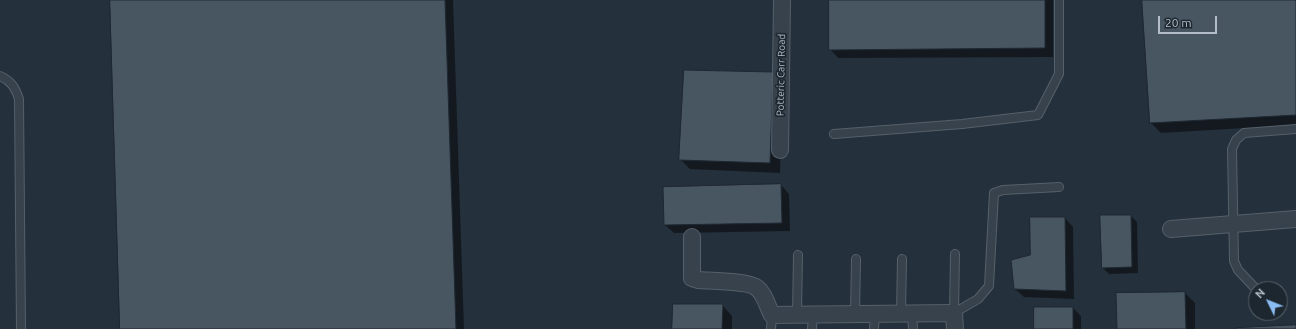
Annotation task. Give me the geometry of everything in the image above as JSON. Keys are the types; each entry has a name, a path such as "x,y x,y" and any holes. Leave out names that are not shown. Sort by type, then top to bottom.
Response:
{"street":[{"name":"Potteric Carr Road","path":"780,150 782,0"},
{"path":"1171,229 1296,219"},
{"path":"692,237 692,278 698,280 745,284 756,287 764,296 772,322 807,320 854,314 874,322 954,313 955,329"}],"lane":[{"path":"834,134 962,124 1038,115 1059,74 1060,0"},
{"path":"0,76 8,80 15,88 19,99 21,329"},
{"path":"1249,281 1238,270 1234,261 1232,149 1236,140 1244,133 1296,129"},
{"path":"954,313 978,299 989,286 994,193 1003,190 1059,187"},
{"path":"954,313 955,254"},
{"path":"798,255 807,320"},
{"path":"854,314 856,259"},
{"path":"902,259 909,319"}],"building":[{"path":"110,0 445,0 456,329 120,329"},
{"path":"829,0 1045,0 1045,48 829,50"},
{"path":"1142,0 1296,0 1296,115 1150,123"},
{"path":"684,70 773,72 770,163 679,160"},
{"path":"781,184 782,223 664,225 663,187"},
{"path":"1100,215 1131,215 1132,267 1102,268"},
{"path":"1030,217 1065,217 1066,291 1014,289 1011,260 1030,255"},
{"path":"1185,292 1186,329 1117,329 1116,293"},
{"path":"673,304 723,304 722,329 672,329"},
{"path":"1034,307 1073,307 1073,329 1034,329"},
{"path":"1296,325 1296,329 1236,329 1236,328"}]}
